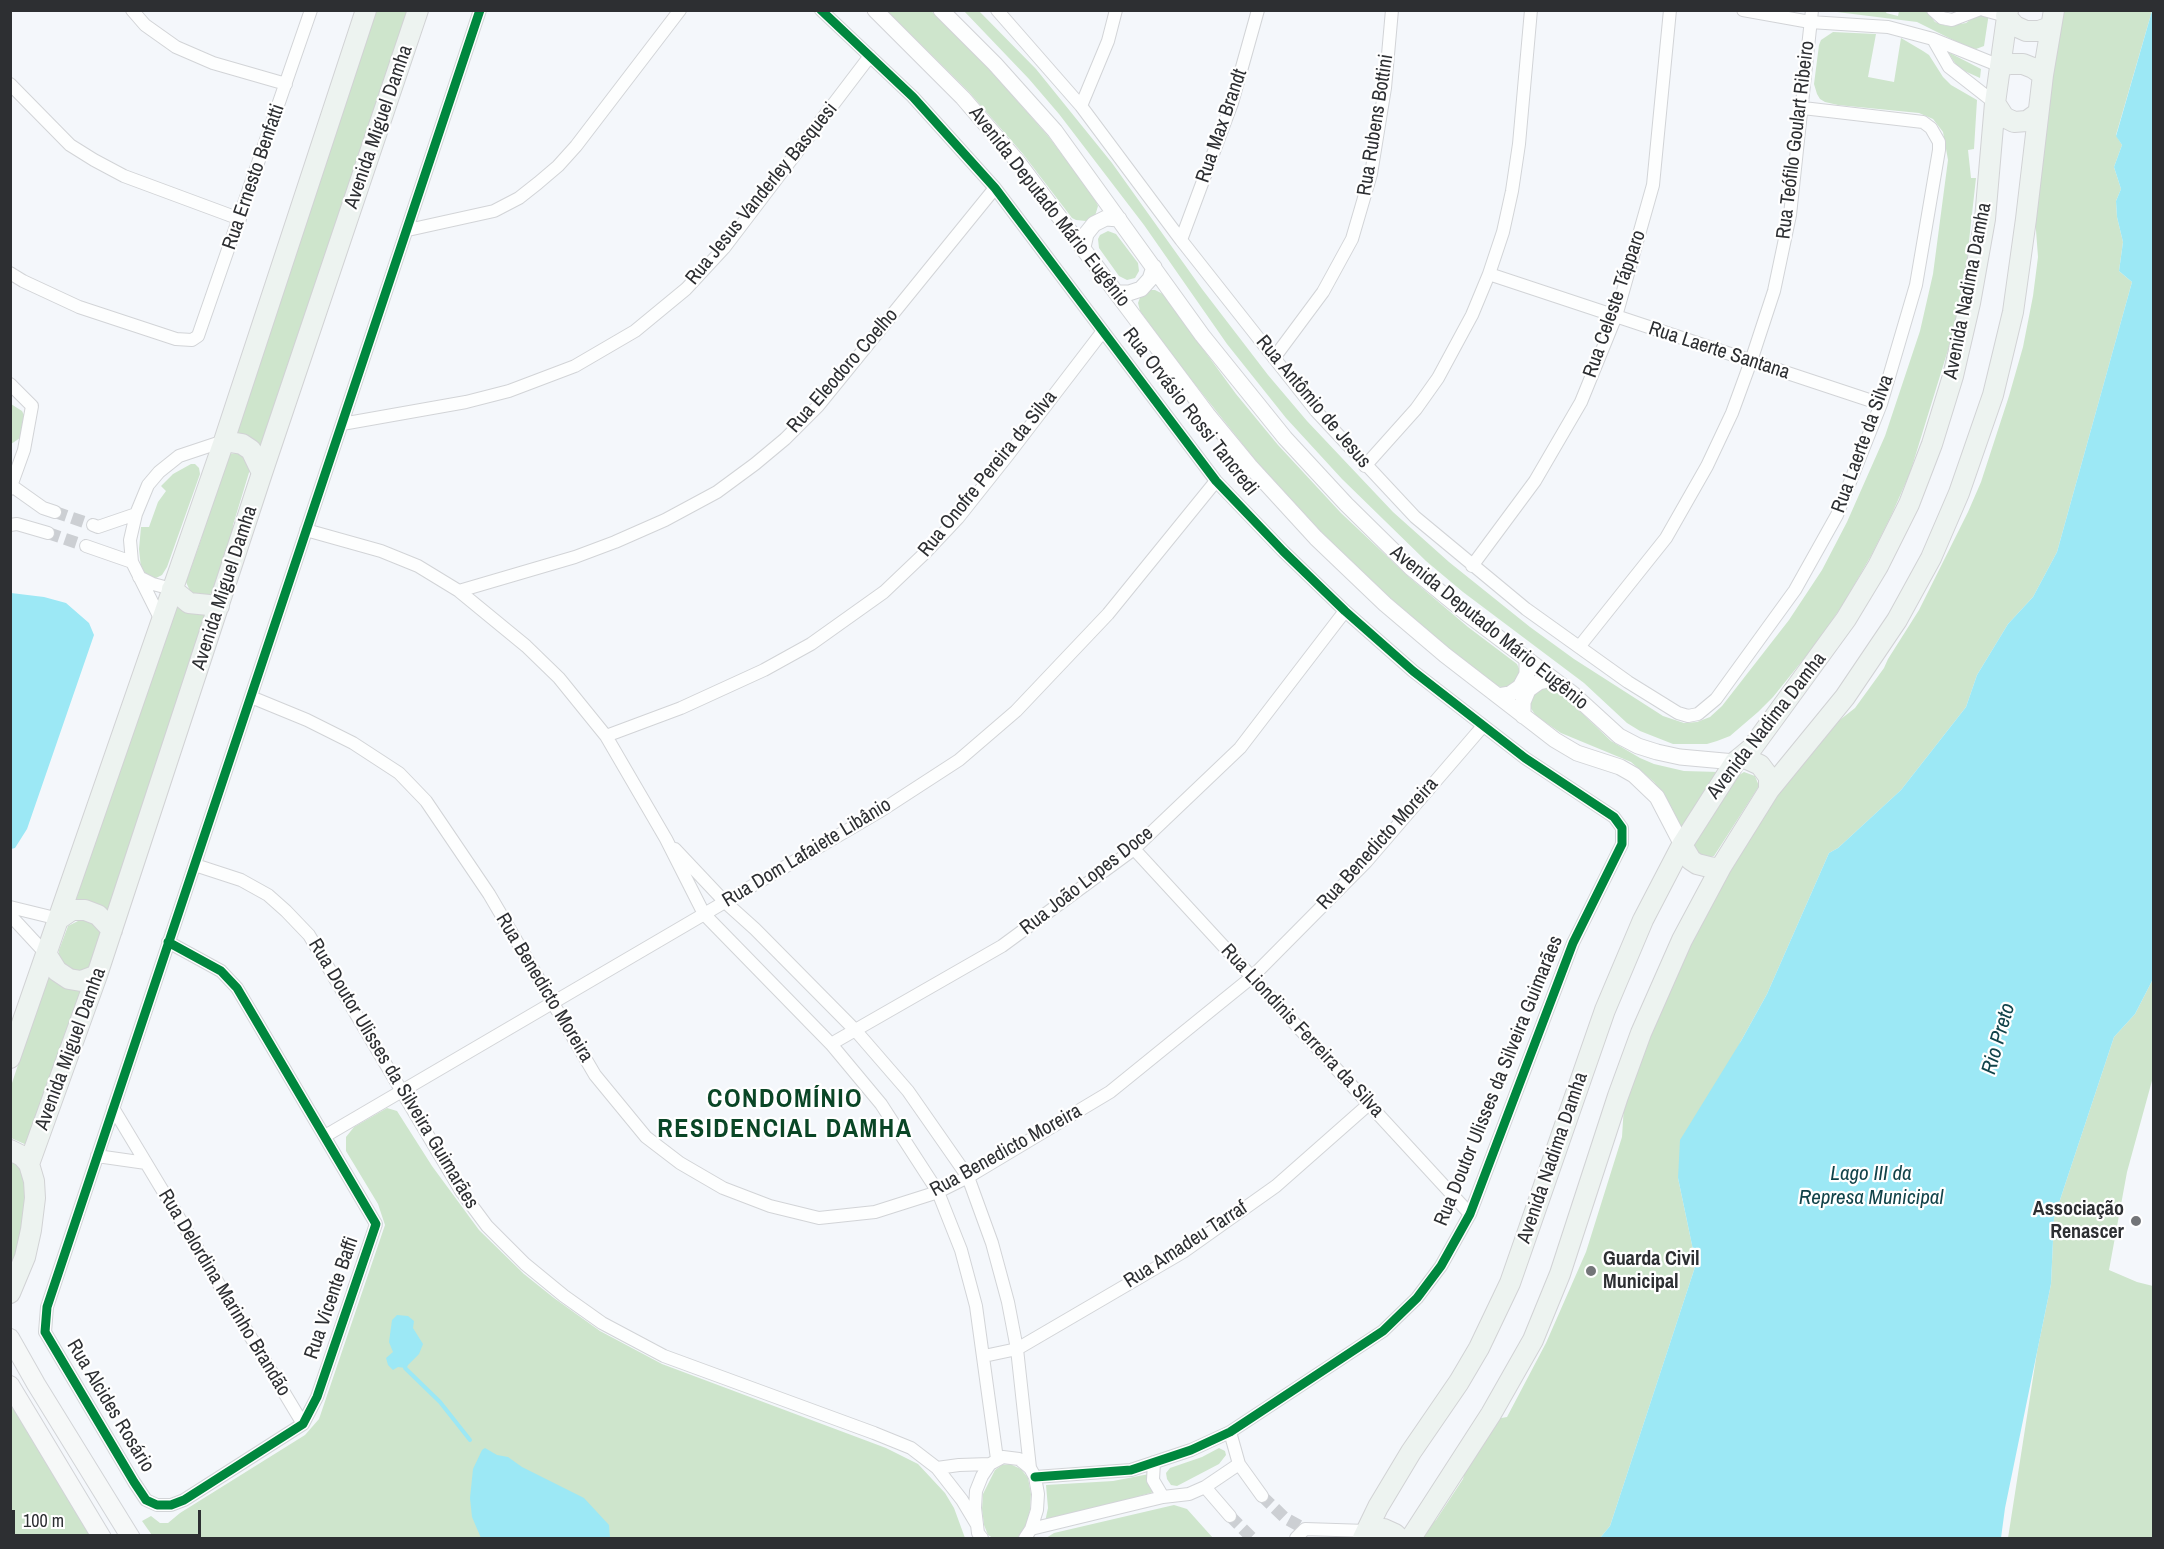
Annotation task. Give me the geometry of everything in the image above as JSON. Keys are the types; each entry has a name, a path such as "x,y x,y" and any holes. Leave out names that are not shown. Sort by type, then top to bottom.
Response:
{"main road":[{"path":"10,1058 224,441 366,10"},
{"name":"Avenida Miguel Damha","path":"29,1164 98,975 262,473 418,10"},
{"path":"2007,14 2015,26 2026,31 2039,31 2052,19"},
{"name":"Avenida Nadima Damha","path":"1365,1535 1378,1507 1411,1452 1459,1382 1479,1348 1510,1283 1605,1011 1643,920 1682,845 1735,762 1752,748 1846,619 1893,539 1922,472 1953,376 1970,303 1984,219 1995,104 2007,14"},
{"name":"Avenida Nadima Damha","path":"1411,1539 1496,1405 1533,1340 1560,1274 1641,1033 1682,940 1721,867 1769,790 1845,697 1883,643 1931,558 1959,493 1993,395 2013,312 2052,19"},
{"path":"2000,66 2023,64 2043,75"},
{"path":"1995,104 2004,117 2014,122 2027,121 2038,113"},
{"path":"224,441 242,444 251,450 262,473"},
{"path":"172,589 189,603 219,606"},
{"path":"1735,762 1742,758 1760,765 1769,777 1769,790"},
{"path":"1682,845 1690,860 1697,864 1713,868 1721,867"},
{"path":"59,919 72,910 85,910 98,915 112,930"},
{"path":"46,955 57,971 69,979 81,981 98,975"},
{"path":"10,1149 22,1156 29,1164 35,1190 32,1230 25,1257 10,1293"},
{"path":"10,1338 131,1539"},
{"path":"10,1385 102,1539"},
{"path":"1365,1535 1372,1529 1384,1529 1395,1534 1399,1539"}],"street":[{"path":"132,10 145,25 177,47 213,63 286,84"},
{"name":"Rua Ernesto Benfatti","path":"10,273 79,308 177,339 192,340 202,329 311,10"},
{"path":"146,1162 97,1155 480,10"},
{"path":"408,230 494,211 519,198 538,183 576,146 680,10"},
{"name":"Rua Orvásio Rossi Tancredi","path":"820,10 913,97 995,188 1216,481 1283,551 1345,611 1413,671 1535,764 1605,811"},
{"name":"Avenida Deputado Mário Eugênio","path":"875,10 963,98 1018,162 1208,416 1316,538 1384,604 1555,740 1577,753 1620,767 1634,775 1657,798 1682,845"},
{"name":"Avenida Deputado Mário Eugênio","path":"941,10 995,64 1055,131 1202,335 1249,396 1346,504 1411,568 1466,613 1574,694 1619,736 1638,746 1680,757 1735,762"},
{"name":"Rua Antômio de Jesus","path":"997,10 1081,106 1181,240 1316,411 1415,517 1526,609 1628,682 1678,713 1688,716 1698,714"},
{"path":"1081,106 1108,41 1116,10"},
{"name":"Rua Max Brandt","path":"1181,240 1232,102 1258,10"},
{"name":"Rua Rubens Bottini","path":"1275,358 1323,292 1352,239 1371,174 1385,88 1392,10"},
{"path":"1365,466 1416,409 1438,378 1472,315 1489,274 1503,231 1512,191 1519,144 1531,10"},
{"name":"Rua Celeste Tápparo","path":"1472,566 1535,481 1581,402 1616,316 1653,185 1670,10"},
{"path":"1743,10 1811,16 1888,27 1933,39 2000,66"},
{"path":"1933,10 1942,18 1952,20 1978,10"},
{"path":"1984,10 2007,14"},
{"name":"Rua Teófilo Goulart Ribeiro","path":"1579,646 1627,589 1671,529 1707,466 1732,413 1774,291 1790,215 1811,16"},
{"path":"1933,39 1949,67 1995,104"},
{"name":"Rua Jesus Vanderley Basquesi","path":"342,424 466,402 509,391 575,366 635,331 686,289 724,248 870,56"},
{"path":"10,84 70,145 94,160 124,176 240,219"},
{"name":"Rua Laerte da Silva","path":"1698,714 1716,699 1795,590 1837,515 1881,404 1916,285 1939,150 1939,142 1931,128 1923,122 1803,108"},
{"name":"Rua Eleodoro Coelho","path":"459,591 575,557 615,542 665,520 717,492 785,439 819,406 995,188"},
{"path":"1083,247 1086,234 1094,224 1106,218 1119,219"},
{"path":"1117,293 1129,293 1141,289 1150,279 1154,267"},
{"name":"Rua Laerte Santana","path":"1489,274 1881,404"},
{"name":"Rua Onofre Pereira da Silva","path":"606,736 681,708 764,670 811,644 884,592 958,518 1103,331"},
{"path":"10,384 32,406 24,450 11,488 43,508 55,512"},
{"path":"161,620 132,562 130,540 135,514 148,485 159,472 179,456 224,441"},
{"name":"Rua Dom Lafaiete Libânio","path":"325,1136 400,1090 882,810 949,766 1017,711 1108,614 1216,481"},
{"path":"132,562 89,547 96,526 135,514"},
{"path":"10,525 36,528 48,533"},
{"path":"306,530 381,551 418,566 459,591 526,646 559,678 606,736 666,839 704,914 831,1044 881,1104 938,1192 961,1250 976,1306 984,1356 994,1462"},
{"path":"139,577 172,589"},
{"name":"Rua João Lopes Doce","path":"831,1044 1002,946 1134,849 1240,748 1345,611"},
{"path":"1498,696 1510,694 1520,687 1527,674 1527,660"},
{"path":"1524,716 1523,702 1528,690 1539,682 1552,679"},
{"name":"Rua Benedicto Moreira","path":"250,697 307,720 353,743 399,773 426,801 489,894 596,1075 646,1137 680,1163 723,1188 770,1206 819,1218 875,1212 938,1192 968,1177 1110,1092 1252,977 1366,862 1483,726"},
{"name":"Rua Doutor Ulisses da Silveira Guimarães","path":"1033,1473 1131,1470 1191,1450 1230,1432 1383,1331 1417,1298 1441,1266 1470,1214 1573,943 1622,844 1622,828 1619,822 1605,811"},
{"path":"666,839 725,902 755,929 856,1031 908,1091 968,1177 992,1243 1008,1302 1017,1349 1033,1473 1038,1494 1037,1510 1028,1536"},
{"name":"Rua Liondinis Ferreira da Silva","path":"1134,849 1470,1214"},
{"name":"Rua Doutor Ulisses da Silveira Guimarães","path":"195,865 241,880 268,895 309,935 461,1191 487,1226 525,1264 602,1323 664,1356 874,1432 911,1448 937,1468 962,1500 977,1525"},
{"path":"10,907 59,919"},
{"path":"10,915 46,955"},
{"name":"Rua Vicente Baffi","path":"168,942 221,971 237,988 376,1224 317,1397 303,1424"},
{"name":"Rua Amadeu Tarraf","path":"984,1356 1017,1349 1183,1252 1276,1186 1369,1104"},
{"name":"Rua Delordina Marinho Brandão","path":"113,1108 303,1424"},
{"name":"Rua Alcides Rosário","path":"97,1155 46,1307 45,1332 146,1500 158,1505 171,1505 183,1500 303,1424"},
{"path":"1230,1432 1239,1464 1262,1496"},
{"path":"981,1539 975,1508 976,1491 982,1476 994,1462 1003,1457 1019,1459 1033,1473"},
{"path":"937,1468 994,1462"},
{"path":"1154,1462 1153,1480 1163,1497"},
{"path":"1028,1536 1163,1497 1189,1494 1205,1487 1239,1464"},
{"path":"1205,1487 1230,1516"},
{"path":"1296,1539 1305,1529 1365,1535"}],"green space":[{"path":"373,11 411,11 263,448 255,440 246,436 231,435"},
{"path":"887,11 931,11 936,15 991,71 1049,137 1094,197 1098,206 1095,216 1086,221 1072,218 1023,154 969,92"},
{"path":"964,11 979,11 1036,69 1112,163 1202,289 1268,375 1307,421 1393,512 1449,562 1574,659 1663,716 1684,723 1697,722 1710,717 1722,706 1789,620 1822,570 1847,522 1885,436 1920,331 1933,274 1948,160 1943,132 1933,119 1919,113 1838,105 1820,99 1814,84 1819,45 1821,40 1833,32 1876,34 1868,77 1894,82 1901,38 1929,55 1951,85 1977,100 1974,149 1968,150 1971,178 1976,178 1965,277 1952,337 1910,473 1872,554 1819,640 1773,697 1730,736 1707,744 1673,744 1640,731 1627,723 1584,683 1463,592 1426,561 1342,479 1286,418 1227,344 1144,225 1059,114"},
{"path":"1829,11 1887,11 1886,13 1898,16 1899,11 1927,11 1935,22 1947,26 1966,23 1981,12 1989,13 1984,46 1976,49 1967,47 1917,22"},
{"path":"2062,11 2152,11 2116,135 2122,145 2114,167 2121,189 2116,201 2123,242 2119,271 2132,282 2057,552 2033,597 2008,624 1977,675 1966,707 1901,790 1838,848 1829,853 1767,994 1741,1041 1678,1178 1696,1264 1610,1526 1600,1538 1419,1538 1426,1527 1436,1520 1463,1479 1467,1462 1496,1419 1507,1417 1546,1343 1586,1252 1622,1137 1624,1105 1652,1020 1728,869 1770,805 1827,730 1855,708 1884,668 1919,610 1981,482 2023,347 2033,296 2038,257 2035,217 2049,86"},
{"path":"1948,52 1981,69 1980,78 1958,68"},
{"path":"1108,231 1116,234 1138,263 1139,271 1135,278 1127,280 1119,276 1099,248 1100,235"},
{"path":"1147,290 1155,290 1163,294 1236,394 1278,445 1341,513 1409,577 1468,627 1517,664 1520,671 1519,680 1505,688 1497,686 1450,650 1390,598 1321,532 1256,461 1174,358 1140,311 1138,303 1141,295"},
{"path":"11,404 22,411 26,419 20,438 11,444"},
{"path":"228,454 242,454 251,466 233,525 232,544 216,589 207,597 193,595 186,582 202,537 202,529"},
{"path":"191,464 199,468 200,474 167,567 162,575 156,578 150,577 141,568 139,549 141,527 149,527 158,502 166,491 161,486 173,474"},
{"path":"174,600 212,608 109,919 74,906"},
{"path":"1546,686 1564,696 1611,741 1640,758 1684,771 1719,772 1682,831 1663,794 1654,782 1631,762 1561,733 1536,716 1530,707 1530,694"},
{"path":"1744,772 1755,776 1759,786 1714,856 1708,858 1697,854 1693,843 1739,775"},
{"path":"82,919 91,921 101,933 91,968 72,974 58,958 59,950 68,926"},
{"path":"49,971 83,983 29,1146 11,1138 11,1086"},
{"path":"2153,979 2153,1077 2127,1172 2109,1270 2153,1286 2153,1538 2008,1538 2037,1352 2051,1284 2054,1218 2114,1037 2135,1014"},
{"path":"387,1108 397,1111 432,1166 479,1230 524,1274 554,1298 600,1331 662,1364 886,1448 918,1464 945,1493 954,1508 965,1538 154,1538 142,1521 151,1516 160,1523 168,1523 180,1513 305,1435 319,1419 385,1225 378,1204 346,1151 346,1137 354,1127"},
{"path":"11,1158 23,1168 27,1199 17,1255 11,1272"},
{"path":"11,1405 92,1538 11,1538"},
{"path":"1219,1448 1225,1451 1226,1455 1219,1464 1177,1486 1171,1485 1166,1473 1170,1468 1202,1457"},
{"path":"1010,1464 1021,1469 1028,1478 1031,1494 1030,1510 1027,1523 1018,1537 993,1538 988,1535 984,1525 983,1494 995,1470 1002,1465"},
{"path":"1149,1474 1154,1492 1045,1522 1048,1508 1046,1485 1113,1481"},
{"path":"1174,1505 1187,1509 1213,1538 1046,1538 1054,1533"}],"water":[{"name":"Lago III da Represa Municipal","path":"2152,11 2154,11 2153,979 2135,1014 2114,1037 2054,1218 2051,1284 2005,1508 2001,1538 1600,1538 1610,1526 1696,1264 1678,1178 1680,1140 1767,994 1829,853 1838,848 1901,790 1966,707 1977,675 2008,624 2033,597 2057,552 2132,282 2119,271 2123,242 2116,201 2121,189 2114,167 2122,145 2116,136"},
{"path":"11,593 44,597 66,603 89,623 94,635 27,829 15,848 11,849"},
{"path":"397,1315 408,1316 414,1321 413,1328 423,1344 419,1354 405,1368 398,1367 393,1370 386,1358 393,1352 389,1342 392,1320"},
{"path":"485,1448 497,1455 508,1457 522,1467 584,1498 609,1525 610,1538 481,1538 472,1517 470,1498 473,1469"}],"waterway":[{"path":"406,1363 405,1368 440,1402 470,1440"}],"tunnel":[{"path":"55,512 93,525"},
{"path":"48,533 86,546"},
{"path":"1262,1496 1285,1518 1305,1529"},
{"path":"1230,1516 1252,1538"}],"cycle path":[{"path":"168,942 221,971 237,988 376,1224 317,1397 303,1424 184,1500 171,1505 157,1505 146,1500 134,1482 45,1332 47,1307 480,10"},
{"path":"821,10 913,97 995,188 1216,481 1283,551 1345,611 1413,671 1525,758 1614,817 1622,828 1622,844 1573,943 1470,1214 1441,1266 1417,1298 1383,1331 1230,1432 1191,1450 1131,1470 1035,1477"}],"place":[{"name":"Associação Renascer","path":"2136,1221"},
{"name":"Guarda Civil Municipal","path":"1591,1271"}],"district":[{"name":"CONDOMÍNIO RESIDENCIAL DAMHA","path":"785,1115"}],"water label":[{"name":"Rio Preto","path":"1999,1039"}]}
